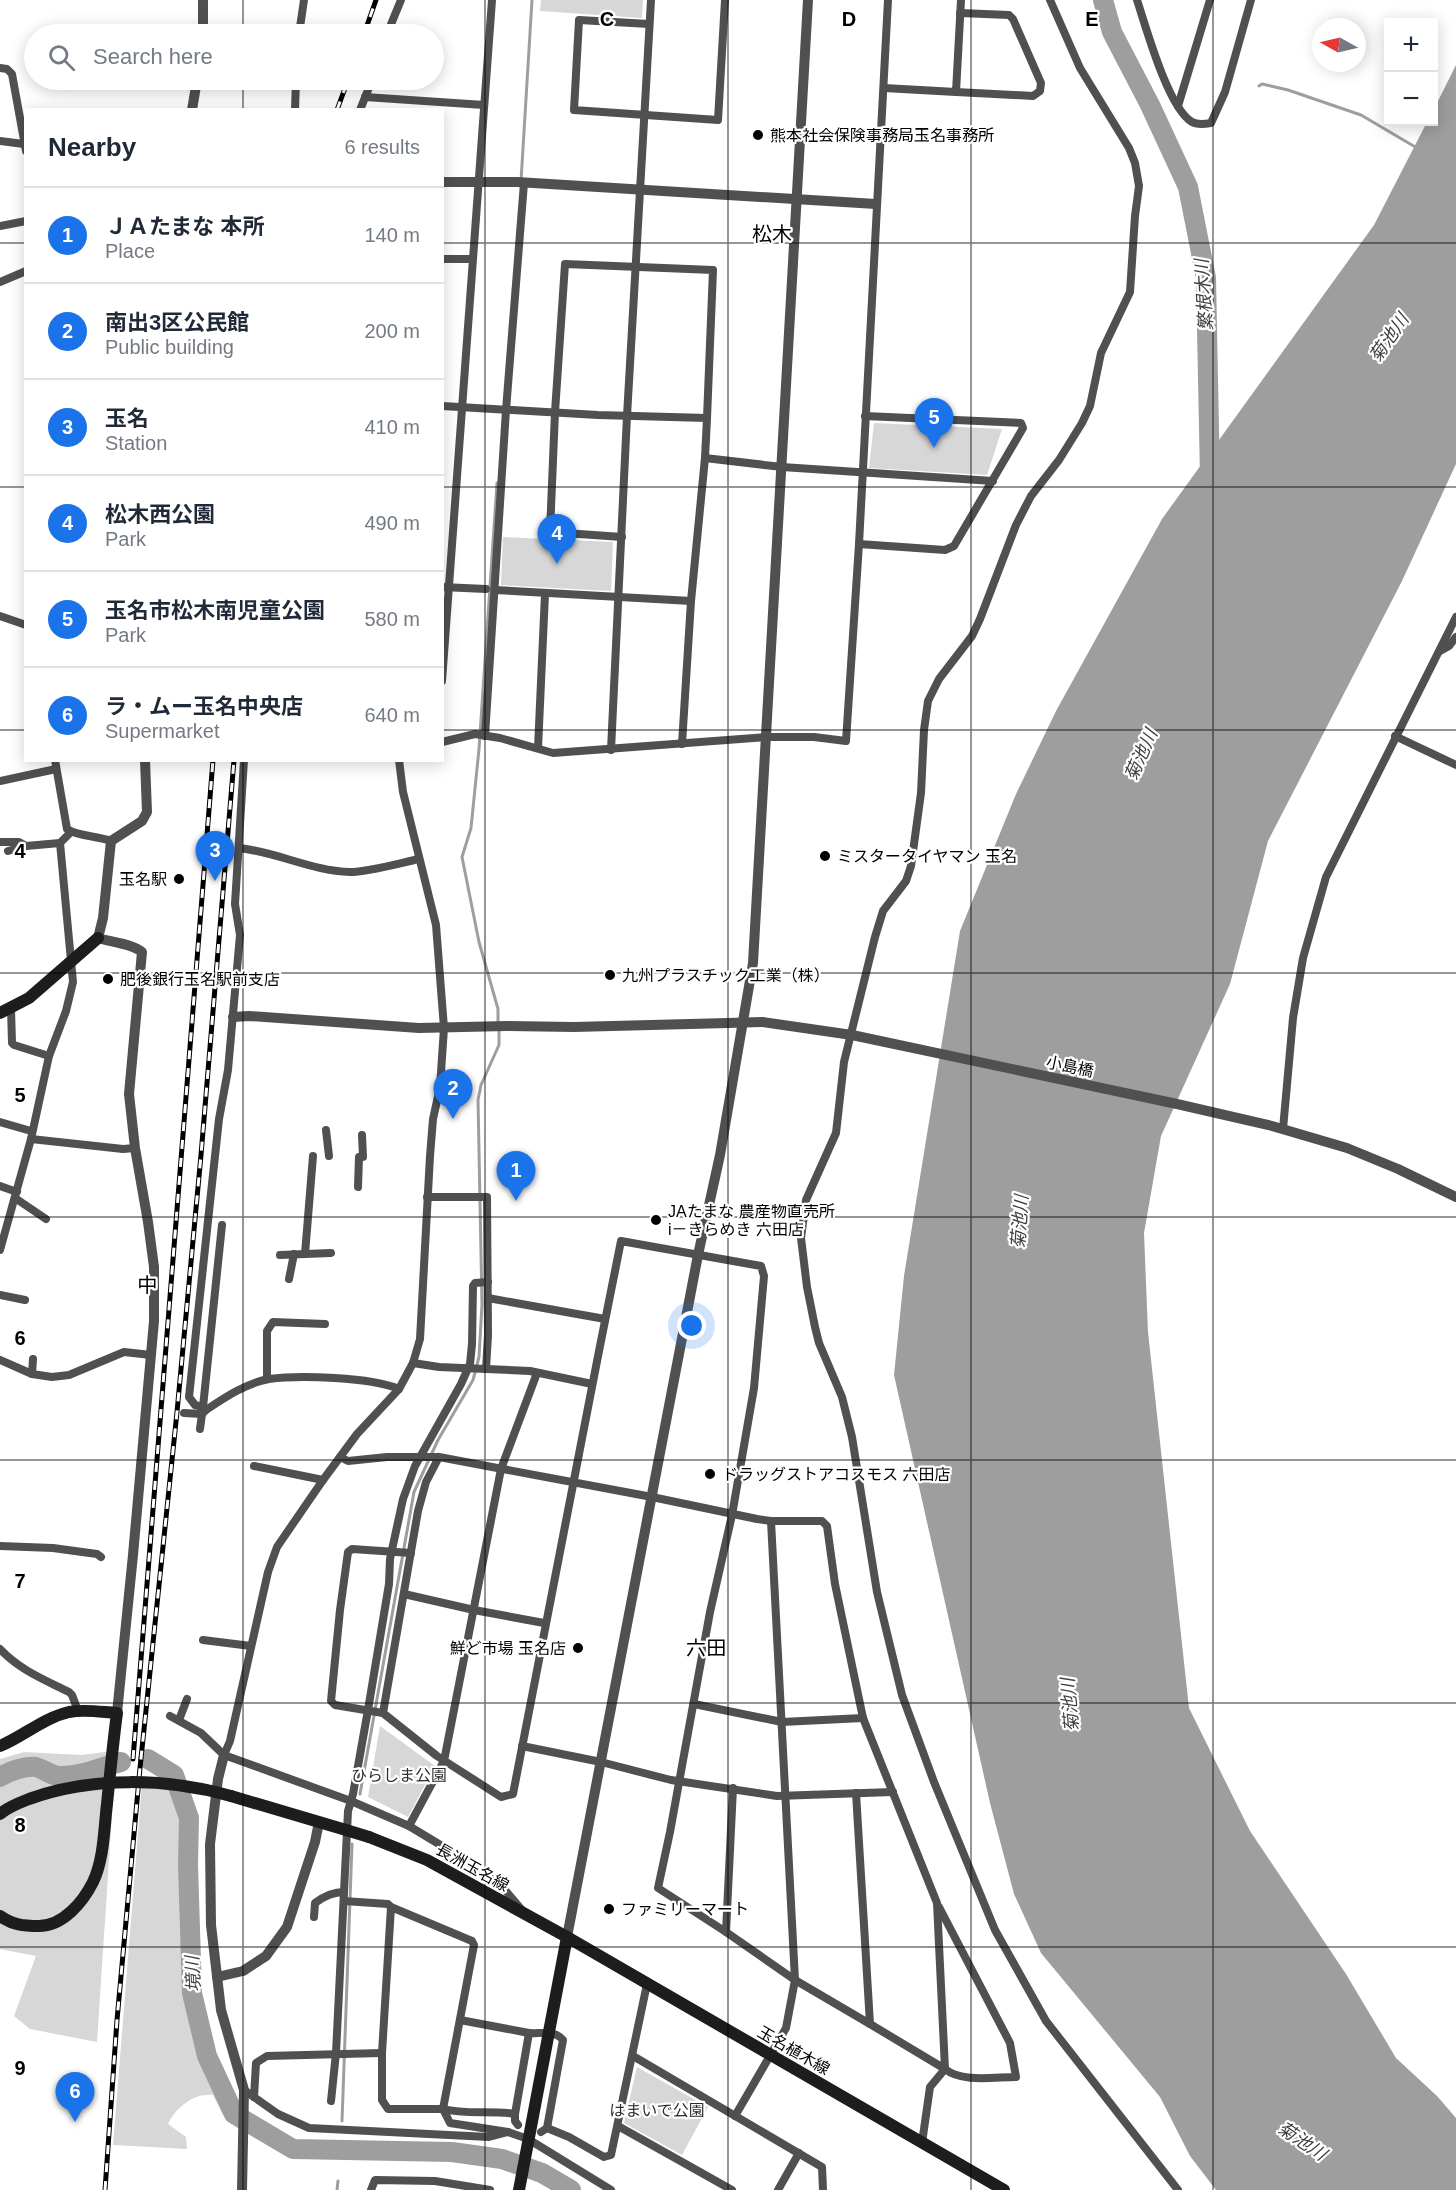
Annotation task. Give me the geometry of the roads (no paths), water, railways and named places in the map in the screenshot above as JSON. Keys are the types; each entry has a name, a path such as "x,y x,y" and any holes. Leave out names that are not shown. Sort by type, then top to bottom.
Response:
{"main road":[{"path":"6,1010 29,998 98,938"},
{"path":"0,1746 45,1721 78,1711 117,1713 104,1832 93,1882 80,1902 66,1916 46,1926 20,1926 0,1916"},
{"name":"長洲玉名線","path":"0,1814 12,1806 50,1792 94,1785 188,1786 231,1796 369,1837 427,1860 567,1937"},
{"path":"519,2186 567,1937"},
{"name":"玉名植木線","path":"567,1937 1004,2190"}],"street":[{"path":"203,0 203,24"},
{"path":"300,24 304,0"},
{"path":"391,24 401,0"},
{"path":"444,634 492,0"},
{"path":"611,750 627,416 642,190 651,0"},
{"path":"650,24 579,20 574,110 718,120 725,0"},
{"path":"567,1937 698,1255 722,1143 753,963 808,0"},
{"path":"444,742 481,735 553,753 767,737 814,737 846,741 859,544 888,0"},
{"path":"956,92 961,0"},
{"path":"1050,0 1080,68 1129,148 1135,163 1138,186 1130,292 1101,353 1089,406 1082,423 1059,460 1031,496 1008,544 976,627 957,657 939,678 928,701 921,793 911,866 906,881 883,911 875,937 857,1036 844,1062 836,1132 806,1200 801,1238 815,1327 842,1397 852,1437 877,1592 902,1695 934,1782 995,1930 1046,2020 1178,2190"},
{"path":"1137,0 1156,60 1178,106 1192,122 1210,123 1226,92 1251,0"},
{"path":"1178,106 1210,0"},
{"path":"884,88 1033,96 1040,92 1041,83 1013,19 1009,15 960,14"},
{"path":"0,68 7,69 12,74 24,142"},
{"path":"192,108 195,90"},
{"path":"295,108 296,90"},
{"path":"361,108 368,90"},
{"path":"365,97 484,105"},
{"path":"0,141 24,148"},
{"path":"444,182 521,183 876,204"},
{"path":"481,735 502,410 521,183"},
{"path":"0,226 24,221"},
{"path":"444,259 472,260"},
{"path":"622,537 550,532 565,264 713,270 705,458 691,601 682,744"},
{"path":"0,282 24,272"},
{"path":"444,406 707,418"},
{"path":"859,544 945,550 954,546 1023,428 1021,423 865,416"},
{"path":"705,458 782,467 993,481"},
{"path":"446,587 691,601"},
{"path":"537,748 545,594"},
{"path":"0,616 24,624"},
{"path":"1277,1127 1303,958 1326,877 1456,617"},
{"path":"1440,651 1456,638"},
{"path":"1395,735 1456,765"},
{"path":"117,1713 154,1321 154,1267 129,1094 142,952 137,947 115,944 98,938 103,918 111,841 142,820 147,812 145,762"},
{"path":"204,1410 195,1405 189,1396 219,1119 228,1070 240,935 235,904 244,762"},
{"path":"399,762 403,792 436,925 444,1028 440,1087 433,1119 427,1197 421,1329 413,1363 399,1389 357,1434 323,1480 277,1547 268,1572 230,1742 218,1779 210,1844 211,1925 221,2010 247,2096 309,2128 489,2137 508,2132"},
{"path":"0,781 55,765 67,829 71,832 99,836 111,841"},
{"path":"8,851 26,846 60,843 71,832"},
{"path":"0,842 19,842 26,846"},
{"path":"0,1250 16,1195 49,1056 66,1011 73,982 60,843"},
{"path":"239,848 323,869 352,872 419,859"},
{"path":"6,1010 14,1046 49,1056"},
{"name":"小島橋","path":"232,1017 249,1016 419,1028 507,1026 574,1028 762,1022 857,1036 1277,1127 1347,1148 1398,1168 1456,1197"},
{"path":"0,1122 31,1135 123,1149 135,1148"},
{"path":"326,1130 329,1156"},
{"path":"358,1187 362,1135"},
{"path":"305,1254 313,1156"},
{"path":"0,1186 16,1195 46,1219"},
{"path":"375,1711 402,1552 418,1511 430,1456 476,1369 488,1298 482,1283 487,1197 427,1197"},
{"path":"200,1429 204,1410 222,1225"},
{"path":"340,1457 348,1461 430,1456 573,1481 732,1515 771,1521 822,1521 827,1526 835,1584 864,1718 937,1903 1010,2043 1016,2077 953,2076 945,2069 795,1980 658,1888 710,1612 732,1515 754,1388 764,1276 761,1266 621,1241 606,1319 592,1384 573,1481 544,1623 513,1794 501,1797 444,1761 375,1711 335,1705 331,1701 348,1552 352,1549 402,1552"},
{"path":"280,1255 331,1253"},
{"path":"289,1279 294,1254"},
{"path":"476,1369 472,1344 473,1286 482,1283"},
{"path":"0,1295 25,1300"},
{"path":"488,1298 606,1319"},
{"path":"267,1380 267,1330 273,1322 325,1324"},
{"path":"0,1360 32,1374 52,1377 69,1375 124,1352 151,1355"},
{"path":"32,1374 33,1359"},
{"path":"413,1363 537,1373 592,1384"},
{"path":"409,1826 444,1761 501,1469 537,1373"},
{"path":"184,1413 204,1410 243,1388 267,1380 325,1378 380,1383 399,1389"},
{"path":"330,2101 342,2053 348,1899 345,1843 348,1810 404,1594 403,1499 415,1466 430,1456"},
{"path":"254,1466 323,1480"},
{"path":"735,2116 786,2028 795,1980 771,1521"},
{"path":"0,1546 53,1548 97,1554 101,1557"},
{"path":"404,1594 544,1623"},
{"path":"203,1640 250,1646"},
{"path":"0,1649 13,1663 25,1671 69,1692 78,1711"},
{"path":"188,1699 175,1718 201,1733 224,1755 351,1801 409,1826 472,1864 505,1890 526,1915"},
{"path":"694,1704 782,1722 864,1718"},
{"path":"522,1746 678,1781 777,1796 893,1792"},
{"path":"726,1932 733,1788"},
{"path":"856,1793 870,2024"},
{"path":"217,1977 243,1971 266,1956 287,1927 315,1842 319,1822"},
{"path":"314,1917 315,1903 336,1892 348,1899 388,1904 472,1941 474,1945 443,2109 450,2123 508,2132 611,2190"},
{"path":"922,2143 930,2087 945,2069 937,1903"},
{"path":"391,1907 382,2053 382,2100 388,2109 443,2109 452,2112 498,2111 515,2114"},
{"path":"460,2020 530,2033 559,2035 563,2040 544,2130 569,2137 604,2157 611,2155 647,1984"},
{"path":"518,2125 514,2121 530,2033"},
{"path":"242,2190 243,2132 247,2096 256,2063 267,2056 382,2053"},
{"path":"633,2056 822,2167 823,2190"},
{"path":"618,2126 732,2190"},
{"path":"778,2190 799,2153"},
{"path":"371,2190 375,2180 490,2190"}],"water":[{"name":"菊池川","path":"1456,65 1456,464 1402,581 1268,841 1230,984 1161,1136 1144,1233 1148,1332 1189,1708 1250,1831 1346,1974 1396,2058 1437,2096 1456,2118 1456,2190 1216,2190 1190,2156 1160,2097 1041,1953 1014,1894 990,1803 894,1375 904,1276 960,931 1016,794 1056,711 1162,519 1374,225 1425,126 1438,126 1438,101"}],"waterway":[{"path":"521,181 532,0"},
{"name":"繁根木川","path":"1103,0 1112,32 1150,105 1188,187 1206,278 1210,478"},
{"path":"1259,86 1262,84 1288,90 1361,115 1417,148"},
{"path":"497,483 479,749 471,828 462,857 479,942 498,1009 498,1022"},
{"path":"360,1794 414,1492 438,1440 473,1380 479,1357 482,1304 478,1100 481,1085 499,1045 499,1029"},
{"name":"境川","path":"148,1759 174,1775 189,1818 188,1865 192,1993 207,2056 234,2114 293,2149 452,2152 502,2159 542,2173 571,2190"},
{"name":"境川","path":"0,1777 17,1769 32,1767 58,1776 74,1775 121,1762"},
{"path":"342,2121 352,1844"},
{"path":"337,2190 338,2181"}],"railway":[{"path":"368,24 376,0"},
{"path":"338,108 344,90"},
{"path":"133,1759 213,762"},
{"path":"105,2190 117,2020 201,1155 234,762"}],"place":[{"name":"熊本社会保険事務局玉名事務所","path":"758,135"},
{"name":"玉名市松木南児童公園","path":"934,448"},
{"name":"松木西公園","path":"557,564"},
{"name":"ミスタータイヤマン 玉名","path":"825,856"},
{"name":"玉名駅","path":"179,879"},
{"name":"玉名","path":"215,881"},
{"name":"九州プラスチック工業（株）","path":"610,975"},
{"name":"肥後銀行玉名駅前支店","path":"108,979"},
{"name":"南出3区公民館","path":"453,1119"},
{"name":"ＪＡたまな 本所","path":"516,1201"},
{"name":"JAたまな 農産物直売所 i－きらめき 六田店","path":"656,1220"},
{"name":"ドラッグストアコスモス 六田店","path":"710,1474"},
{"name":"鮮ど市場 玉名店","path":"578,1648"},
{"name":"ファミリーマート","path":"609,1909"},
{"name":"ラ・ムー玉名中央店","path":"75,2122"}],"district":[{"name":"松木","path":"772,234"},
{"name":"中","path":"147,1285"},
{"name":"六田","path":"706,1648"}],"park label":[{"name":"ひらしま公園","path":"399,1775"},
{"name":"はまいで公園","path":"657,2110"}]}
